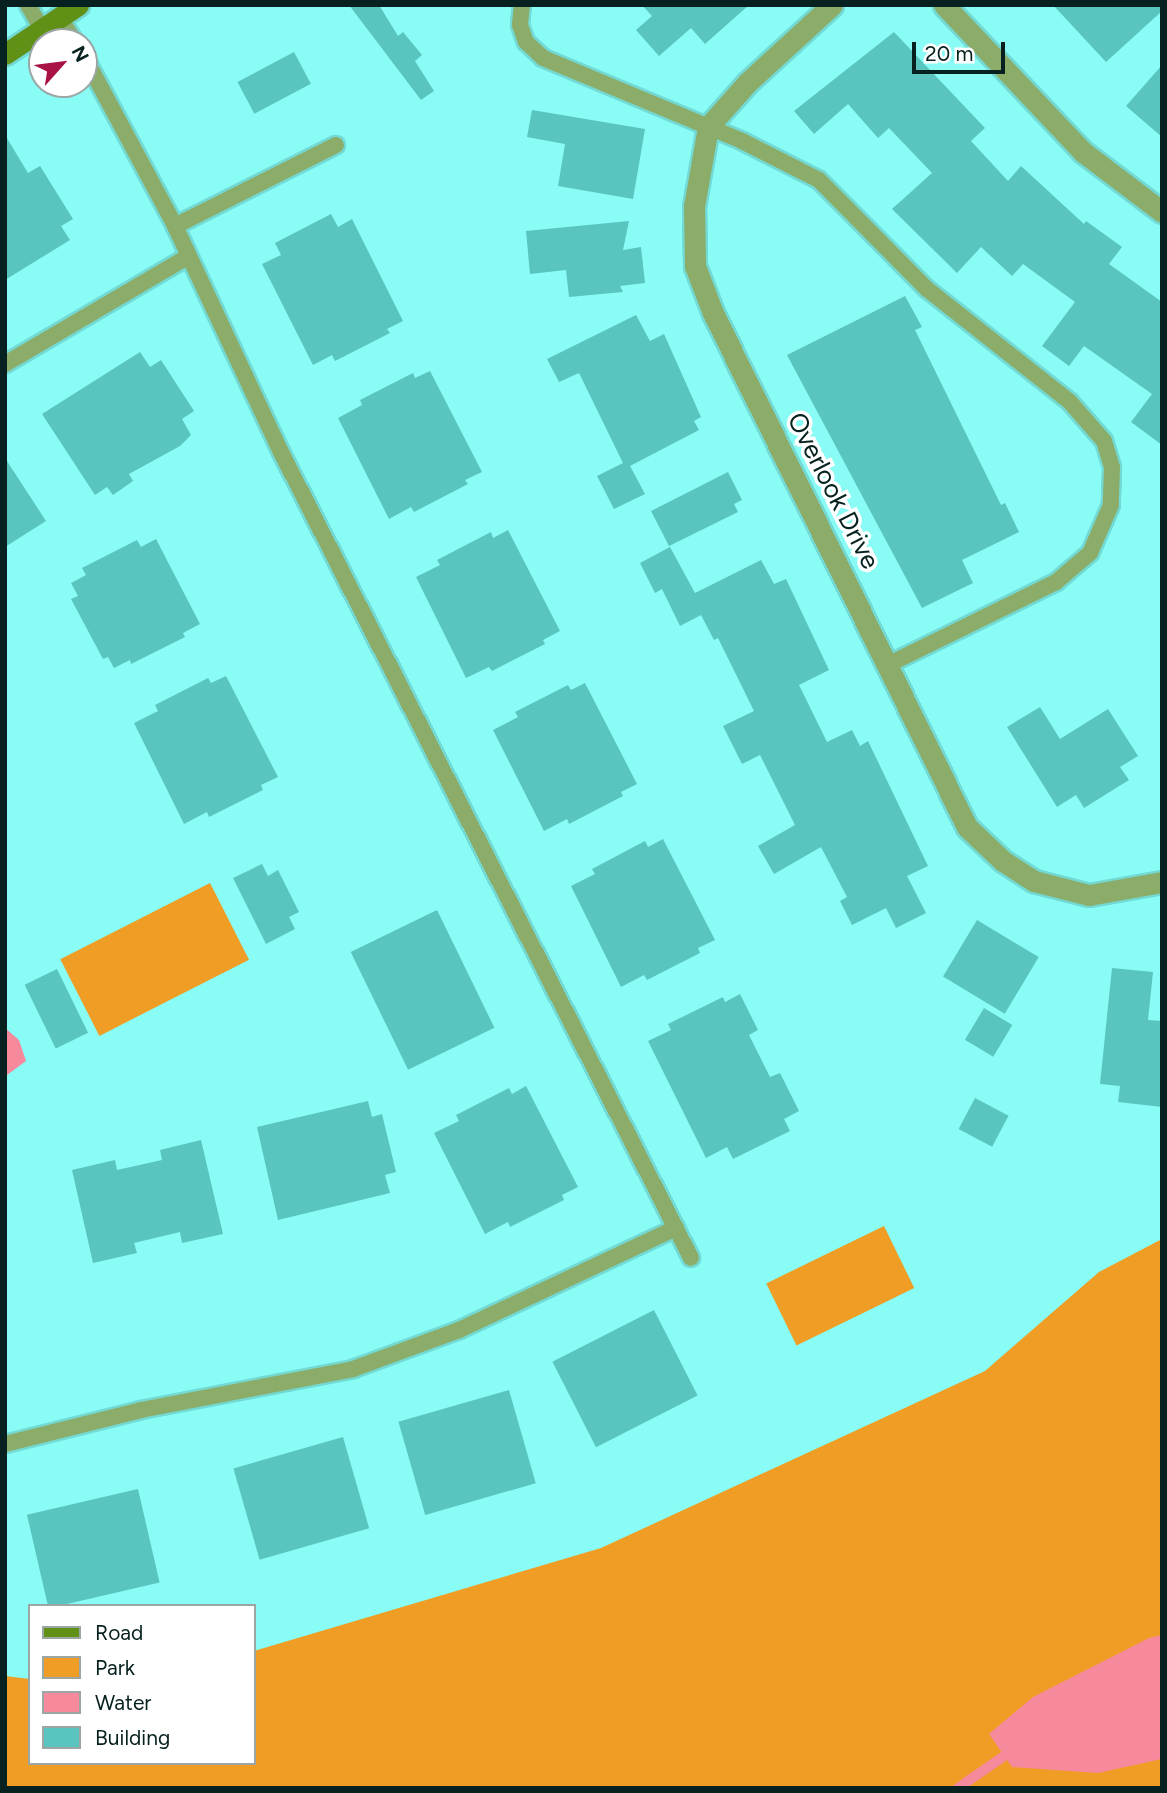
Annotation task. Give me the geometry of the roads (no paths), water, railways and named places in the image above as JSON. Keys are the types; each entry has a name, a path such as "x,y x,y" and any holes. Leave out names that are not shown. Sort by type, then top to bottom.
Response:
{"street":[{"path":"708,127 747,83 832,5"},
{"path":"944,5 1083,152 1162,212"},
{"path":"5,54 65,13"},
{"name":"Overlook Drive","path":"708,127 694,206 695,266 713,313 889,664 967,827 1003,861 1034,881 1089,895 1162,882"}],"lane":[{"path":"28,5 65,13"},
{"path":"522,5 520,25 534,52 708,127 819,180 939,299 1087,418 1110,454 1111,505 1090,553 1056,582 889,664"},
{"path":"98,83 174,226 281,452 691,1258"},
{"path":"174,226 336,145"},
{"path":"5,364 189,256"},
{"path":"5,1444 141,1410 353,1369 459,1330 676,1228"}],"water":[{"path":"5,1028 19,1040 26,1061 7,1075"},
{"path":"1162,1635 1162,1759 1098,1773 1012,1767 989,1734 1033,1697 1149,1638"}],"waterway":[{"path":"958,1788 1004,1756"}]}
